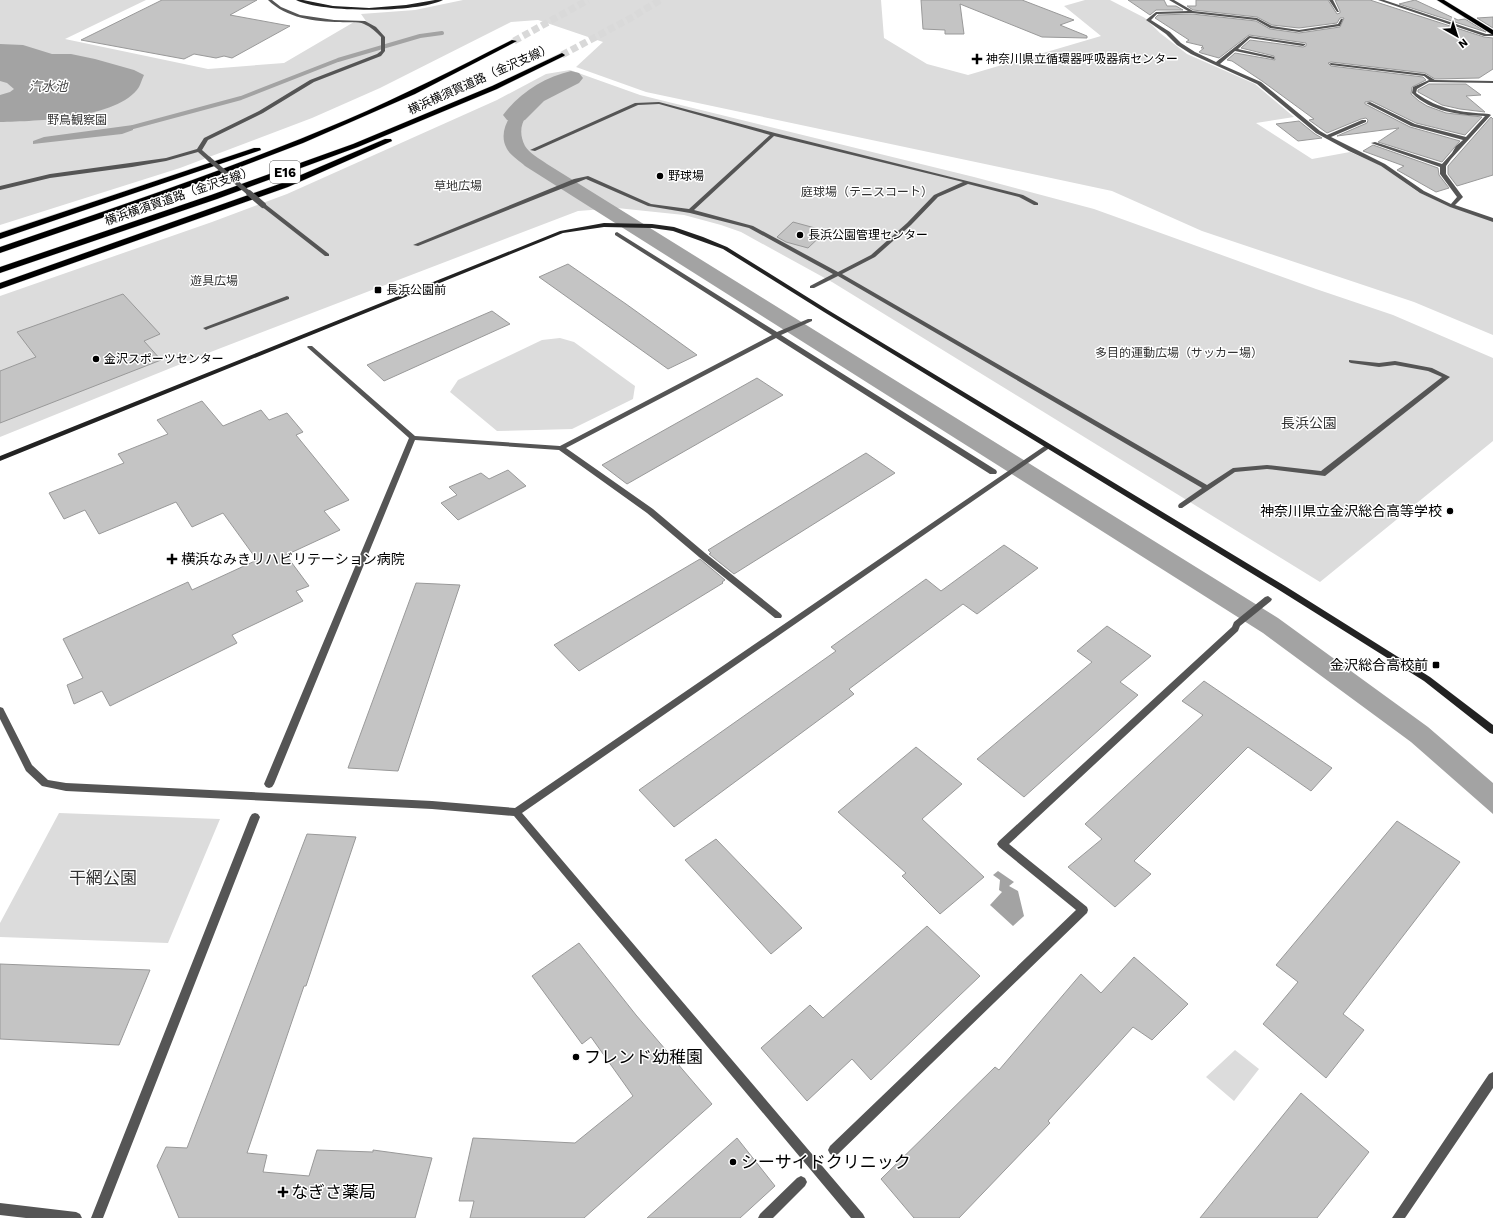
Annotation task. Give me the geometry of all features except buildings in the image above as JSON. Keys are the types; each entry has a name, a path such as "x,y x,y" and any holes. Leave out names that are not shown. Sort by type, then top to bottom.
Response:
{"highway":[{"path":"1440,0 1493,34"},
{"name":"横浜横須賀道路（金沢支線）","path":"0,250 143,201 238,166 321,133 398,100 514,41"},
{"name":"横浜横須賀道路（金沢支線）","path":"0,270 341,151 428,117 507,82 562,55"},
{"path":"0,236 246,154 365,109 463,68"},
{"path":"0,286 292,182 403,134 507,82"}],"street":[{"path":"0,188 50,176 166,159 199,150 206,139 261,112 312,81 379,55 383,50 383,38 375,28 364,22 334,21 299,16 280,8 270,0"},
{"path":"298,0 323,5 362,8 410,6 441,0"},
{"path":"1171,0 1192,12"},
{"path":"1331,0 1338,11"},
{"path":"1380,0 1486,35 1493,34"},
{"path":"1342,20 1339,25 1298,31 1271,27 1257,19 1192,12 1156,13 1148,20 1168,33 1179,44 1193,53 1259,83 1318,132 1351,150 1383,164 1422,192 1452,206 1493,220"},
{"path":"1218,64 1234,48 1249,37 1304,45"},
{"path":"1234,48 1272,58"},
{"path":"1331,64 1425,75 1434,81"},
{"path":"1491,115 1464,114 1444,110 1434,107 1414,93 1415,88 1428,81 1493,82"},
{"path":"533,150 637,104 648,102 659,103 773,134 1021,196 1036,204"},
{"path":"1368,103 1413,125 1468,140"},
{"path":"1452,206 1460,196 1443,174 1443,166 1458,147 1468,140 1491,115"},
{"path":"1327,137 1364,120"},
{"path":"690,211 773,134"},
{"path":"1373,143 1443,166"},
{"path":"199,150 263,205 327,255"},
{"path":"416,245 586,177 650,205 690,211 751,227 838,274 1207,488"},
{"path":"812,287 873,256 910,224 936,196 968,182"},
{"path":"0,460 531,243 562,232 604,225 652,226 674,229 725,248 1428,679 1493,730"},
{"path":"617,234 780,334 993,472"},
{"path":"206,328 287,298"},
{"path":"310,347 412,438 561,448 780,334 810,320"},
{"path":"1182,506 1233,470 1267,467 1322,474 1447,377 1430,368 1395,363 1379,365 1351,361"},
{"path":"269,784 412,438"},
{"path":"0,710 29,768 45,783 66,787 432,805 516,812 1048,447"},
{"path":"561,448 650,511 702,556 778,616"},
{"path":"834,1150 1083,910 1002,844 1235,629 1238,624 1268,599"},
{"path":"516,812 859,1218"},
{"path":"97,1218 255,817"},
{"path":"1398,1218 1493,1078"},
{"path":"764,1218 801,1182"},
{"path":"0,1210 76,1218"}],"green space":[{"name":"野鳥観察園","path":"0,0 146,0 65,39 208,69 284,63 354,22 366,21 361,14 415,10 463,0 881,0 884,38 927,64 968,75 1101,36 1064,6 1085,0 1110,0 1145,18 1160,33 1187,54 1255,84 1294,117 1256,123 1312,159 1350,152 1380,165 1418,192 1448,206 1493,221 1493,335 1414,302 1202,231 1112,191 646,92 576,67 603,42 538,20 511,22 380,88 312,118 180,168 0,225"},
{"name":"長浜公園","path":"570,70 640,95 974,177 1094,209 1316,289 1393,315 1493,358 1493,441 1320,582 832,282 741,232 684,215 617,208 578,211 208,353 0,437 0,296 212,222 287,194 497,100 546,74"},
{"path":"560,338 574,342 635,386 633,399 572,429 497,431 450,392 458,380 542,340"},
{"name":"干網公園","path":"59,813 220,819 168,943 0,937 0,923"},
{"path":"1235,1050 1259,1069 1234,1101 1206,1077"}],"water":[{"name":"汽水池","path":"0,44 23,45 52,54 71,54 95,59 134,70 144,75 139,87 128,98 113,106 95,112 54,119 0,122 0,95 14,89 7,83 0,81"},
{"path":"558,81 570,86 551,95 533,108 526,116 522,125 521,135 525,146 532,153 547,164 1278,618 1428,727 1493,783 1493,814 1411,742 1263,633 525,166 507,149 504,141 506,125 515,110 527,98 533,93"},
{"path":"133,125 133,130 122,134 33,144 33,141 44,137"},
{"path":"998,871 1014,882 1009,886 1018,891 1024,916 1013,926 990,905 1002,892 999,890 1000,880 993,875"}],"waterway":[{"path":"133,127 241,98 338,60 420,36 442,33"},
{"path":"516,115 535,96 571,78"}],"tunnel":[{"path":"514,41 588,0"},
{"path":"562,55 631,18 660,0"}],"place":[{"name":"神奈川県立循環器呼吸器病センター","path":"977,59"},
{"name":"野球場","path":"660,176"},
{"name":"長浜公園管理センター","path":"800,235"},
{"name":"長浜公園前","path":"378,290"},
{"name":"金沢スポーツセンター","path":"96,359"},
{"name":"神奈川県立金沢総合高等学校","path":"1450,511"},
{"name":"横浜なみきリハビリテーション病院","path":"172,559"},
{"name":"金沢総合高校前","path":"1436,665"},
{"name":"フレンド幼稚園","path":"576,1057"},
{"name":"シーサイドクリニック","path":"733,1162"},
{"name":"なぎさ薬局","path":"283,1192"}],"park label":[{"name":"草地広場","path":"458,186"},
{"name":"庭球場（テニスコート）","path":"867,192"},
{"name":"遊具広場","path":"214,281"},
{"name":"多目的運動広場（サッカー場）","path":"1179,353"}]}
